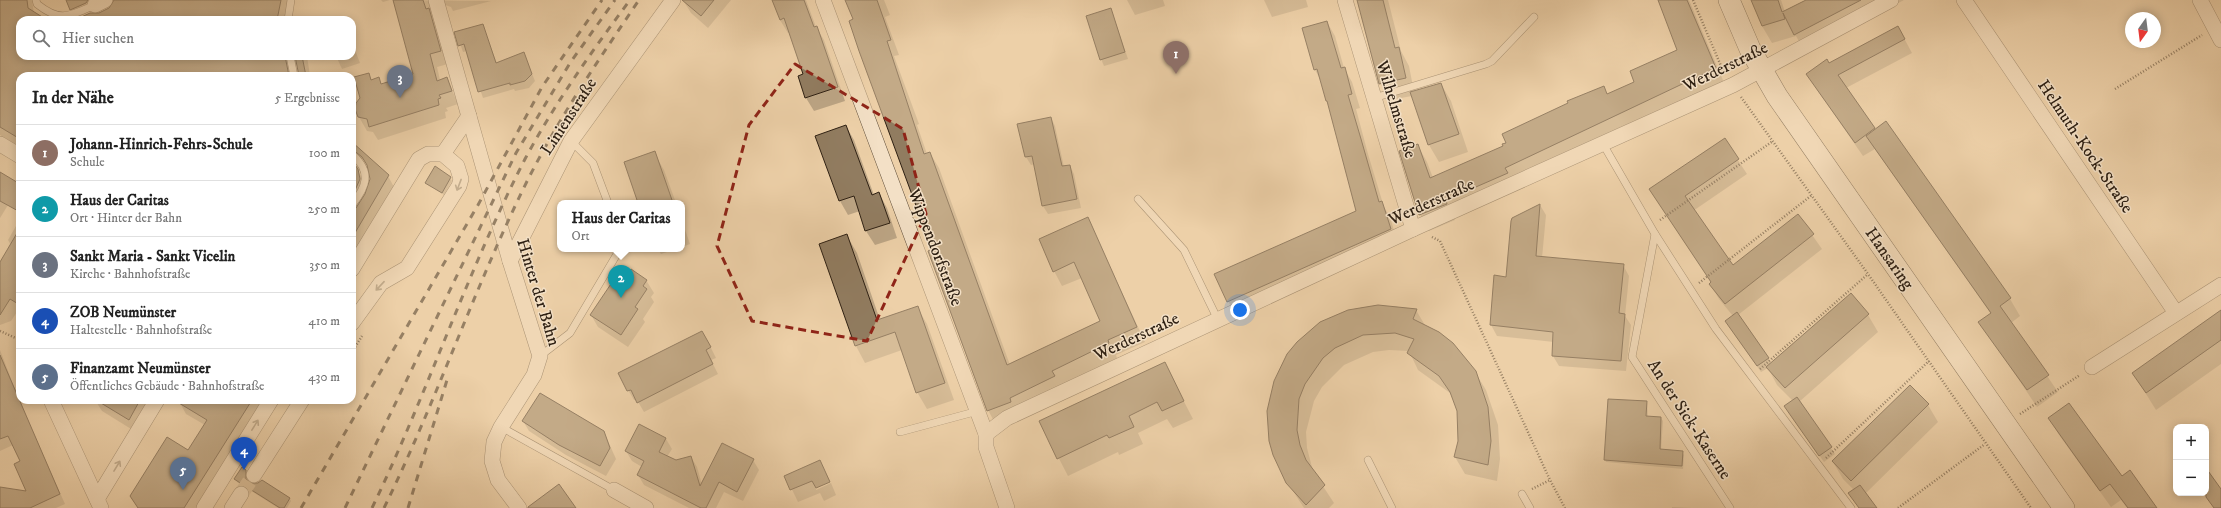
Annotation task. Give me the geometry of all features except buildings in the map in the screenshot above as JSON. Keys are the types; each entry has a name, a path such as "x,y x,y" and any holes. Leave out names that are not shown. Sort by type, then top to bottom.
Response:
{"main road":[{"name":"Hansaring","path":"1729,0 1747,42 1762,71 1782,103 2064,508"}],"street":[{"name":"Hinter der Bahn","path":"436,0 510,261 540,356 534,375 501,427 494,442 492,461 498,480 519,508"},
{"name":"Linienstraße","path":"510,261 571,141 673,0"},
{"name":"Wippendorfstraße","path":"823,0 986,434 986,447 1007,508"},
{"name":"Wilhelmstraße","path":"1345,0 1413,229"},
{"name":"Werderstraße","path":"986,434 1007,418 1413,229 1733,85 1762,71 1891,0"},
{"name":"Helmuth-Kock-Straße","path":"1964,0 2176,313"},
{"path":"2200,0 2218,34"},
{"path":"443,154 469,116"},
{"path":"0,144 16,154"},
{"path":"356,262 419,159 428,154 443,154 457,166 461,178 456,193 407,268 381,283 356,317"},
{"path":"2092,367 2221,285"},
{"path":"53,404 99,503"},
{"path":"99,503 155,404"},
{"path":"204,508 269,404"},
{"path":"254,475 299,404"},
{"path":"614,490 646,508"},
{"path":"232,508 241,494"}],"lane":[{"path":"36,0 37,4 51,15 68,16 100,3"},
{"path":"288,16 290,0"},
{"path":"1374,98 1492,61 1534,17"},
{"path":"291,60 293,72"},
{"path":"571,141 593,162 607,200"},
{"path":"1603,144 1650,226 1716,329 1851,508"},
{"path":"356,157 359,160 366,176 363,191 356,199"},
{"path":"1138,199 1184,250 1218,320"},
{"name":"An der Sick-Kaserne","path":"1655,234 1632,357 1730,508"},
{"path":"540,356 570,333 618,252"},
{"path":"900,432 978,412"},
{"path":"501,427 614,490"},
{"path":"1368,460 1392,508"},
{"path":"1522,494 1530,508"}],"path":[{"path":"1693,0 1721,68 1868,274 2031,508"},
{"path":"2115,89 2218,34"},
{"path":"1650,226 1773,141"},
{"path":"1691,289 1812,195"},
{"path":"1413,229 1440,241 1550,480 1565,508"},
{"path":"1752,376 1868,274"},
{"path":"0,331 16,338"},
{"path":"356,346 362,336"},
{"path":"1819,465 1929,361"},
{"path":"2005,423 2092,367"},
{"path":"1898,508 1985,444"},
{"path":"1530,490 1550,480"}],"highlighted area":[{"path":"795,64 903,129 926,214 867,341 752,321 717,246 749,125"}],"tunnel":[{"path":"241,494 254,475"}],"railway":[{"path":"301,508 478,205 542,87 602,0"},
{"path":"345,508 516,153 570,63 615,0"},
{"path":"372,508 411,421 484,245 525,159 574,78 630,0"},
{"path":"384,508 419,432 483,278 530,176 574,99 639,0"},
{"path":"408,508 447,380"}],"place":[{"name":"Johann-Hinrich-Fehrs-Schule","path":"1176,74"},
{"name":"Sankt Maria - Sankt Vicelin","path":"400,98"},
{"name":"Haus der Caritas","path":"621,298"},
{"name":"ZOB Neumünster","path":"244,470"},
{"name":"Finanzamt Neumünster","path":"183,490"}]}
